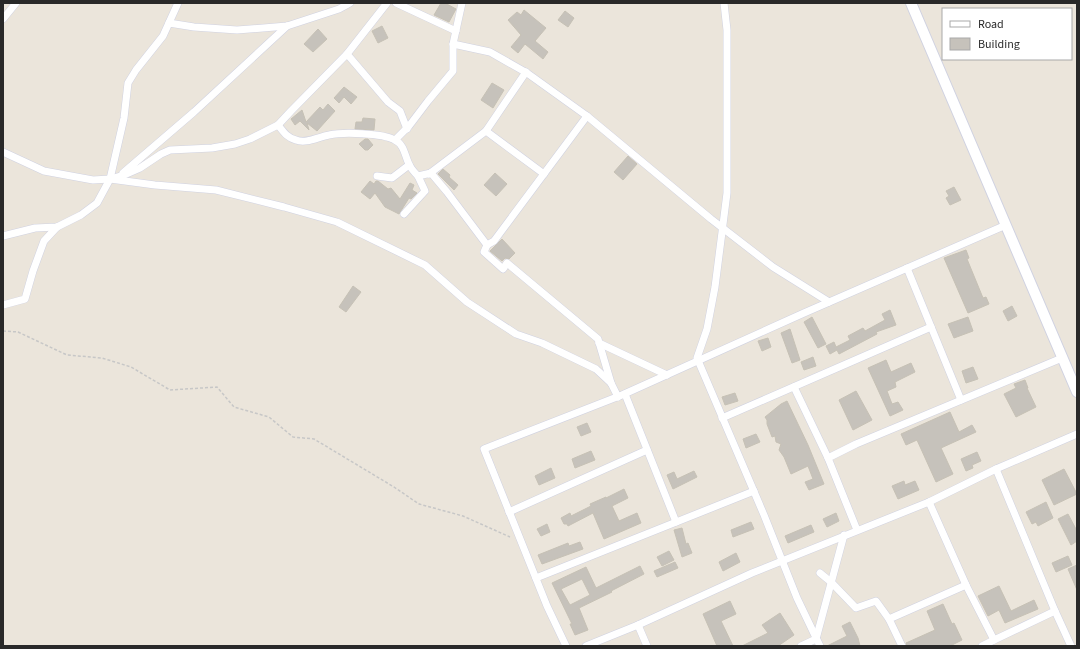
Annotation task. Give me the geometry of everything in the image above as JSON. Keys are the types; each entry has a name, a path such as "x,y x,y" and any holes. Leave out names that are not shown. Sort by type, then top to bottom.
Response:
{"street":[{"path":"3,19 16,3"},
{"path":"114,178 128,83 136,70 163,36 178,3"},
{"path":"169,23 194,27 237,30 287,26 339,9 350,3"},
{"path":"114,178 140,168 161,154 170,150 212,148 235,144 250,139 278,125 347,54 387,3"},
{"path":"396,3 456,31"},
{"path":"395,140 407,129 453,71 453,44 462,3"},
{"path":"724,3 727,30 727,193 715,287 707,329 697,358 754,491 796,598 820,646"},
{"path":"912,3 1077,392"},
{"path":"3,304 25,299 44,241 57,227 81,215 97,204 114,178 194,112 287,26"},
{"path":"453,44 490,52 526,72 587,116 722,228 772,267 829,302"},
{"path":"347,54 388,102 400,111 407,129"},
{"path":"418,176 429,174 486,131 526,72"},
{"path":"587,116 494,241 487,245 484,252 503,268 507,263 598,339 611,383"},
{"path":"278,125 284,133 297,141 304,142 330,135 356,134 384,136 395,140 402,146 409,165 418,176 425,191 404,214"},
{"path":"486,131 544,174"},
{"path":"3,152 44,171 72,177 93,180 114,178 155,185 216,190 284,207 337,222 425,265 467,302 516,334 542,343 596,369 611,383 621,395 647,450 676,522"},
{"path":"377,176 392,178 409,165"},
{"path":"429,174 431,173 447,192 487,245"},
{"path":"566,646 519,537 484,448 621,395 829,302 1006,226"},
{"path":"3,236 35,228 57,227"},
{"path":"907,268 961,400"},
{"path":"722,418 931,328"},
{"path":"599,343 667,375"},
{"path":"828,458 856,444 1062,358"},
{"path":"794,387 828,458 857,530"},
{"path":"586,646 638,625 782,560 929,502 996,469 1077,434"},
{"path":"509,512 647,450"},
{"path":"996,469 1071,646"},
{"path":"536,578 754,491"},
{"path":"929,502 966,585 994,640"},
{"path":"802,646 816,639 844,536"},
{"path":"820,573 832,582 856,608 876,602 889,619 902,646"},
{"path":"889,619 966,585"},
{"path":"982,646 1055,611"},
{"path":"638,625 647,646"}],"path":[{"path":"3,330 18,332 67,355 102,358 131,367 170,390 217,387 234,407 270,417 293,437 314,439 394,487 419,504 463,516 513,538 519,537"}],"building":[{"path":"441,3 445,3 456,9 449,22 434,15"},
{"path":"524,10 546,28 535,41 548,52 543,59 525,44 518,53 511,47 521,35 508,20 517,12 521,15"},
{"path":"565,11 574,18 568,27 558,20"},
{"path":"382,26 388,38 378,43 372,31"},
{"path":"318,29 327,39 313,52 304,44"},
{"path":"492,83 504,90 493,108 481,100"},
{"path":"344,87 357,97 351,104 344,97 339,103 334,98"},
{"path":"328,104 335,111 317,131 307,123 309,130 300,121 295,125 291,119 302,110 306,122 320,107 323,110"},
{"path":"363,118 375,119 374,130 355,129 356,122 362,122"},
{"path":"365,139 368,139 373,145 368,150 365,150 359,144"},
{"path":"628,156 637,164 623,180 614,172"},
{"path":"443,169 458,185 454,190 438,174"},
{"path":"495,173 507,184 496,196 484,185"},
{"path":"370,181 374,184 378,181 388,189 391,188 400,199 410,183 414,185 412,190 417,193 411,199 409,198 399,214 385,207 375,193 370,199 361,192"},
{"path":"954,187 961,200 950,205 946,198 949,196 946,191"},
{"path":"502,239 515,253 509,259 505,258 502,261 490,251"},
{"path":"966,250 969,258 967,259 983,298 986,297 989,304 968,313 944,258"},
{"path":"353,286 361,292 346,312 339,307"},
{"path":"1012,306 1017,316 1008,321 1003,311"},
{"path":"890,310 896,325 876,332 877,334 839,354 837,350 830,354 826,346 834,342 836,347 850,340 848,336 863,328 865,331 885,320 882,314"},
{"path":"812,317 826,344 818,348 804,322"},
{"path":"968,317 973,331 954,338 948,324"},
{"path":"790,329 800,360 792,363 781,333"},
{"path":"768,338 771,347 762,351 758,341"},
{"path":"813,357 816,366 804,370 801,362"},
{"path":"886,360 891,372 911,363 915,372 895,382 896,387 887,391 892,404 898,402 903,410 890,416 868,368"},
{"path":"973,367 978,379 966,383 962,371"},
{"path":"1025,380 1036,407 1016,417 1004,394 1016,388 1014,384"},
{"path":"856,391 872,420 853,430 839,400"},
{"path":"735,393 738,401 725,405 722,397"},
{"path":"787,401 808,445 824,484 809,490 805,482 813,479 808,466 791,474 784,457 779,450 781,444 776,442 775,436 772,437 765,417"},
{"path":"950,412 959,432 972,425 976,432 941,448 953,474 936,482 917,440 906,445 901,434"},
{"path":"587,423 591,432 581,436 577,427"},
{"path":"756,434 760,442 746,448 743,439"},
{"path":"591,451 595,460 575,468 572,459"},
{"path":"977,452 981,461 972,465 973,468 966,471 961,459"},
{"path":"551,468 555,478 539,485 535,476"},
{"path":"1064,469 1077,494 1054,505 1042,480"},
{"path":"694,471 697,477 673,489 667,475 674,472 677,479"},
{"path":"904,481 905,485 915,481 919,490 898,499 892,486"},
{"path":"624,489 628,498 612,506 619,521 637,513 641,523 604,539 593,513 568,526 567,524 564,524 561,518 570,513 571,516 591,506 590,504"},
{"path":"1046,502 1053,518 1038,526 1036,522 1032,524 1026,512"},
{"path":"836,513 839,521 827,527 823,519"},
{"path":"1068,514 1077,531 1077,541 1071,545 1058,519"},
{"path":"751,522 754,529 733,537 731,530"},
{"path":"547,524 550,532 541,536 537,529"},
{"path":"811,525 814,532 788,543 785,536"},
{"path":"682,528 686,544 688,543 692,553 682,557 674,530"},
{"path":"580,542 583,549 542,564 538,555 568,543 569,546"},
{"path":"669,551 674,560 662,566 657,557"},
{"path":"736,553 740,562 723,571 719,562"},
{"path":"1068,556 1072,565 1056,572 1052,563"},
{"path":"675,562 678,568 657,577 654,571"},
{"path":"1077,565 1077,590 1068,569"},
{"path":"640,566 644,574 579,608 588,630 575,635 570,624 572,624 552,583 586,567 596,588","holes":["582,579 590,595 570,605 561,589"]},
{"path":"999,586 1011,611 1034,600 1038,609 1005,623 999,610 988,616 978,596"},
{"path":"730,601 736,614 721,621 733,646 717,646 703,614"},
{"path":"943,604 952,624 954,623 962,640 950,646 907,646 906,643 935,630 927,611"},
{"path":"780,613 794,635 778,646 742,646 768,633 762,625"},
{"path":"850,622 858,638 860,646 827,646 847,636 842,626"}]}
